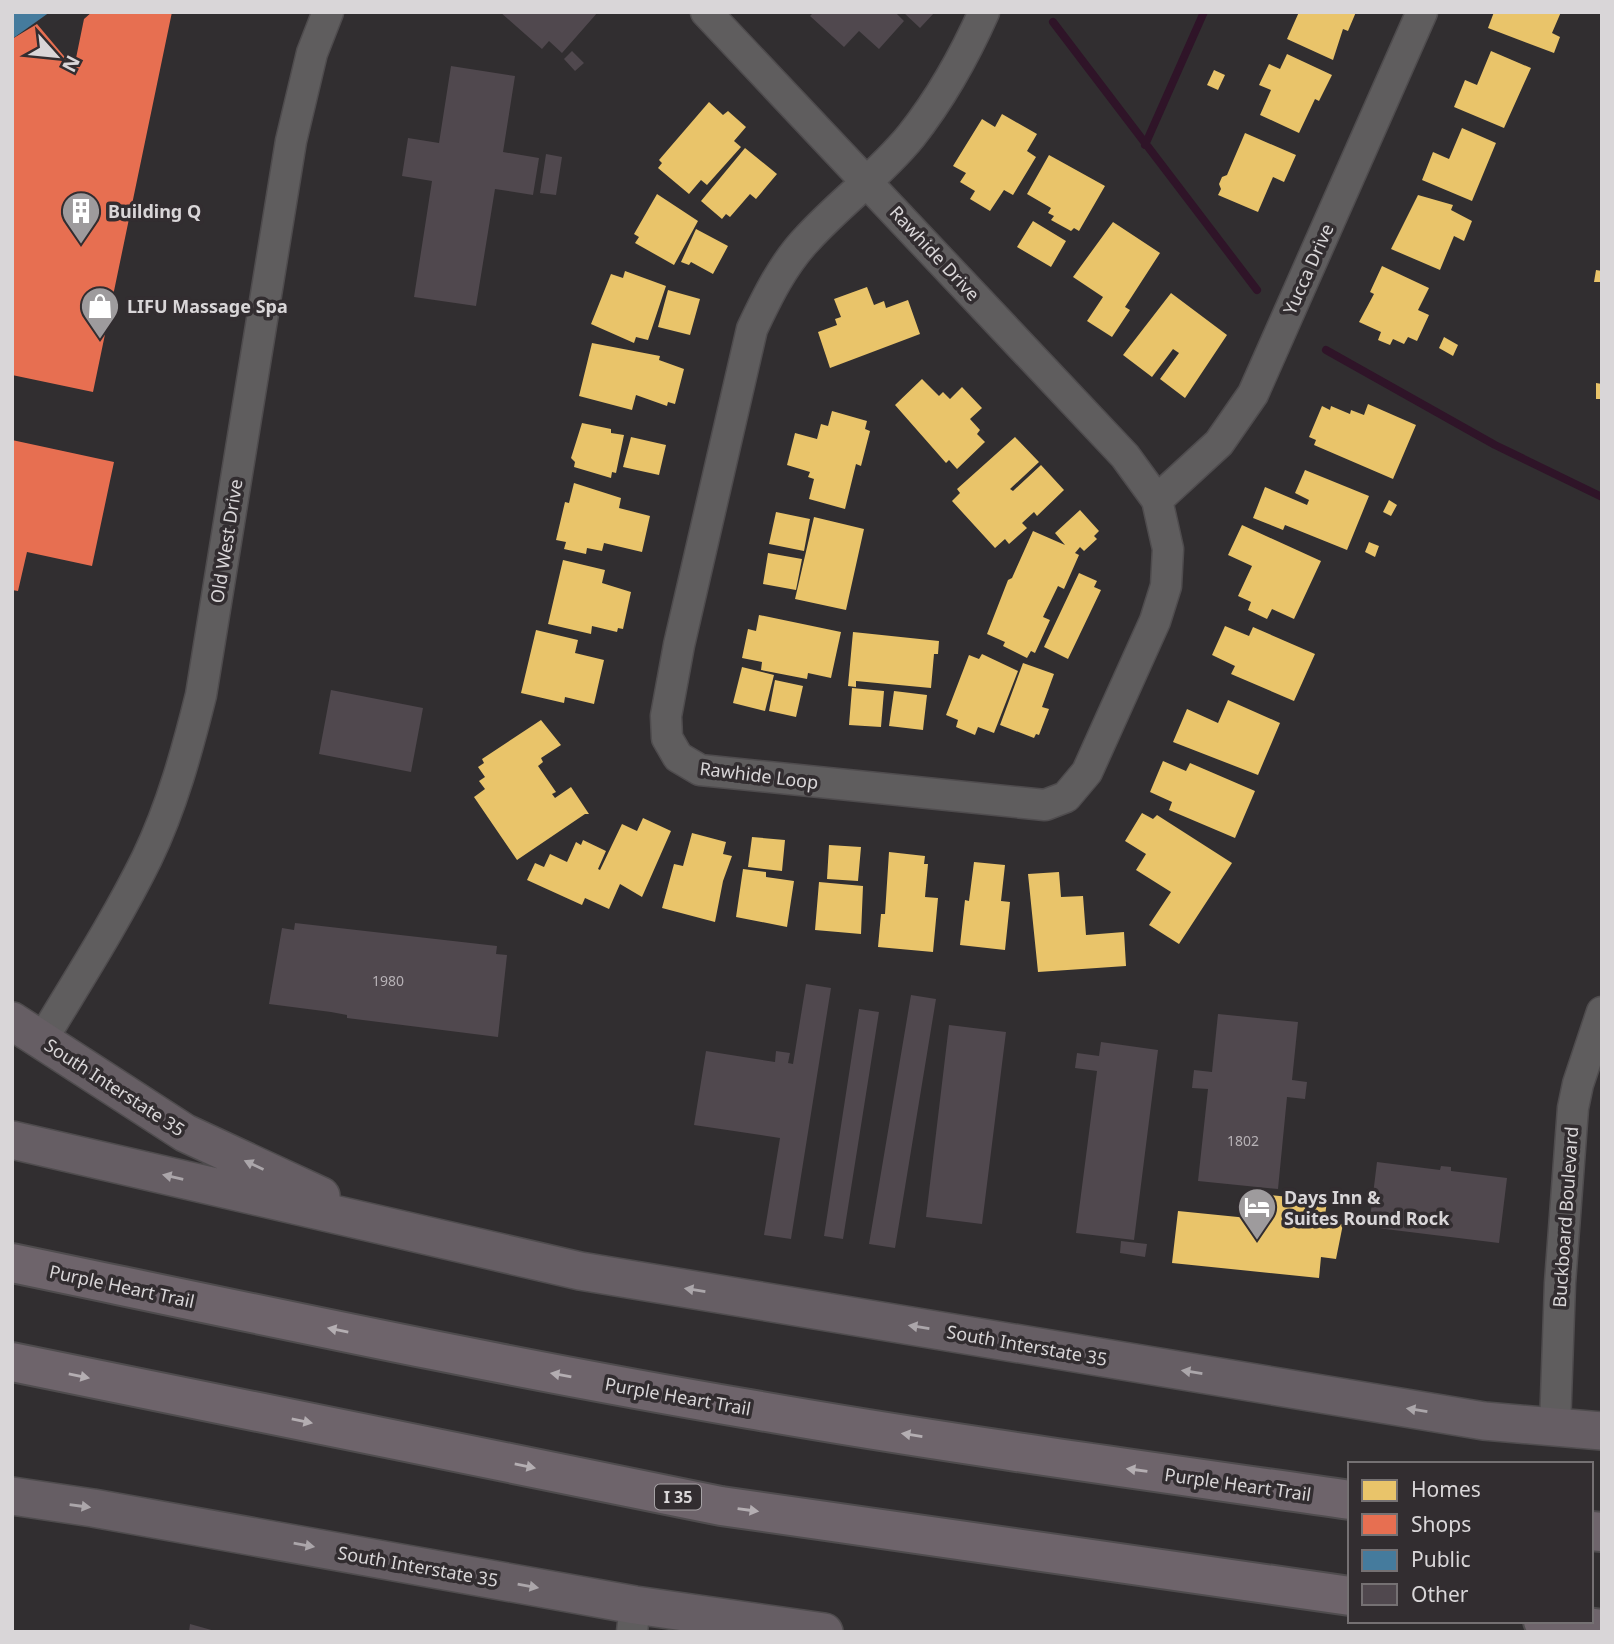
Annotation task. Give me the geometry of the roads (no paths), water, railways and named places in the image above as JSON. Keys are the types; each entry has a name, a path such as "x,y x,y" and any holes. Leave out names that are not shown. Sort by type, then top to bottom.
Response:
{"highway":[{"name":"Purple Heart Trail","path":"12,1263 518,1367 749,1409 1038,1456 1348,1500"},
{"name":"I 35","path":"12,1362 721,1506 1348,1595"},
{"path":"1558,1623 1602,1629"}],"main road":[{"name":"South Interstate 35","path":"27,1031 186,1133 337,1203 454,1243"},
{"name":"South Interstate 35","path":"12,1140 580,1271 1484,1421 1602,1431"},
{"name":"South Interstate 35","path":"12,1496 93,1508 633,1618 824,1632"}],"street":[{"name":"Old West Drive","path":"27,1031 114,922 148,856 188,746 201,695 291,141 312,53 328,12"},
{"name":"Rawhide Drive","path":"706,12 1125,456 1157,500"},
{"name":"Rawhide Loop","path":"984,12 947,87 909,138 793,255 770,290 745,349 732,421 679,645 666,716 667,738 678,757 700,770 1017,804 1045,805 1066,797 1087,772 1159,609 1166,586 1168,549 1157,500"},
{"name":"Yucca Drive","path":"1157,500 1219,443 1254,394 1422,12"},
{"name":"Buckboard Boulevard","path":"1555,1427 1560,1283 1573,1108 1577,1084 1602,1012"}],"waterway":[{"path":"1145,145 1204,12"},
{"path":"1053,22 1257,290"},
{"path":"1326,350 1495,445 1602,497"}],"place":[{"name":"Building Q","path":"81,245"},
{"name":"LIFU Massage Spa","path":"100,340"},
{"name":"Days Inn & Suites Round Rock","path":"1257,1241"}]}
